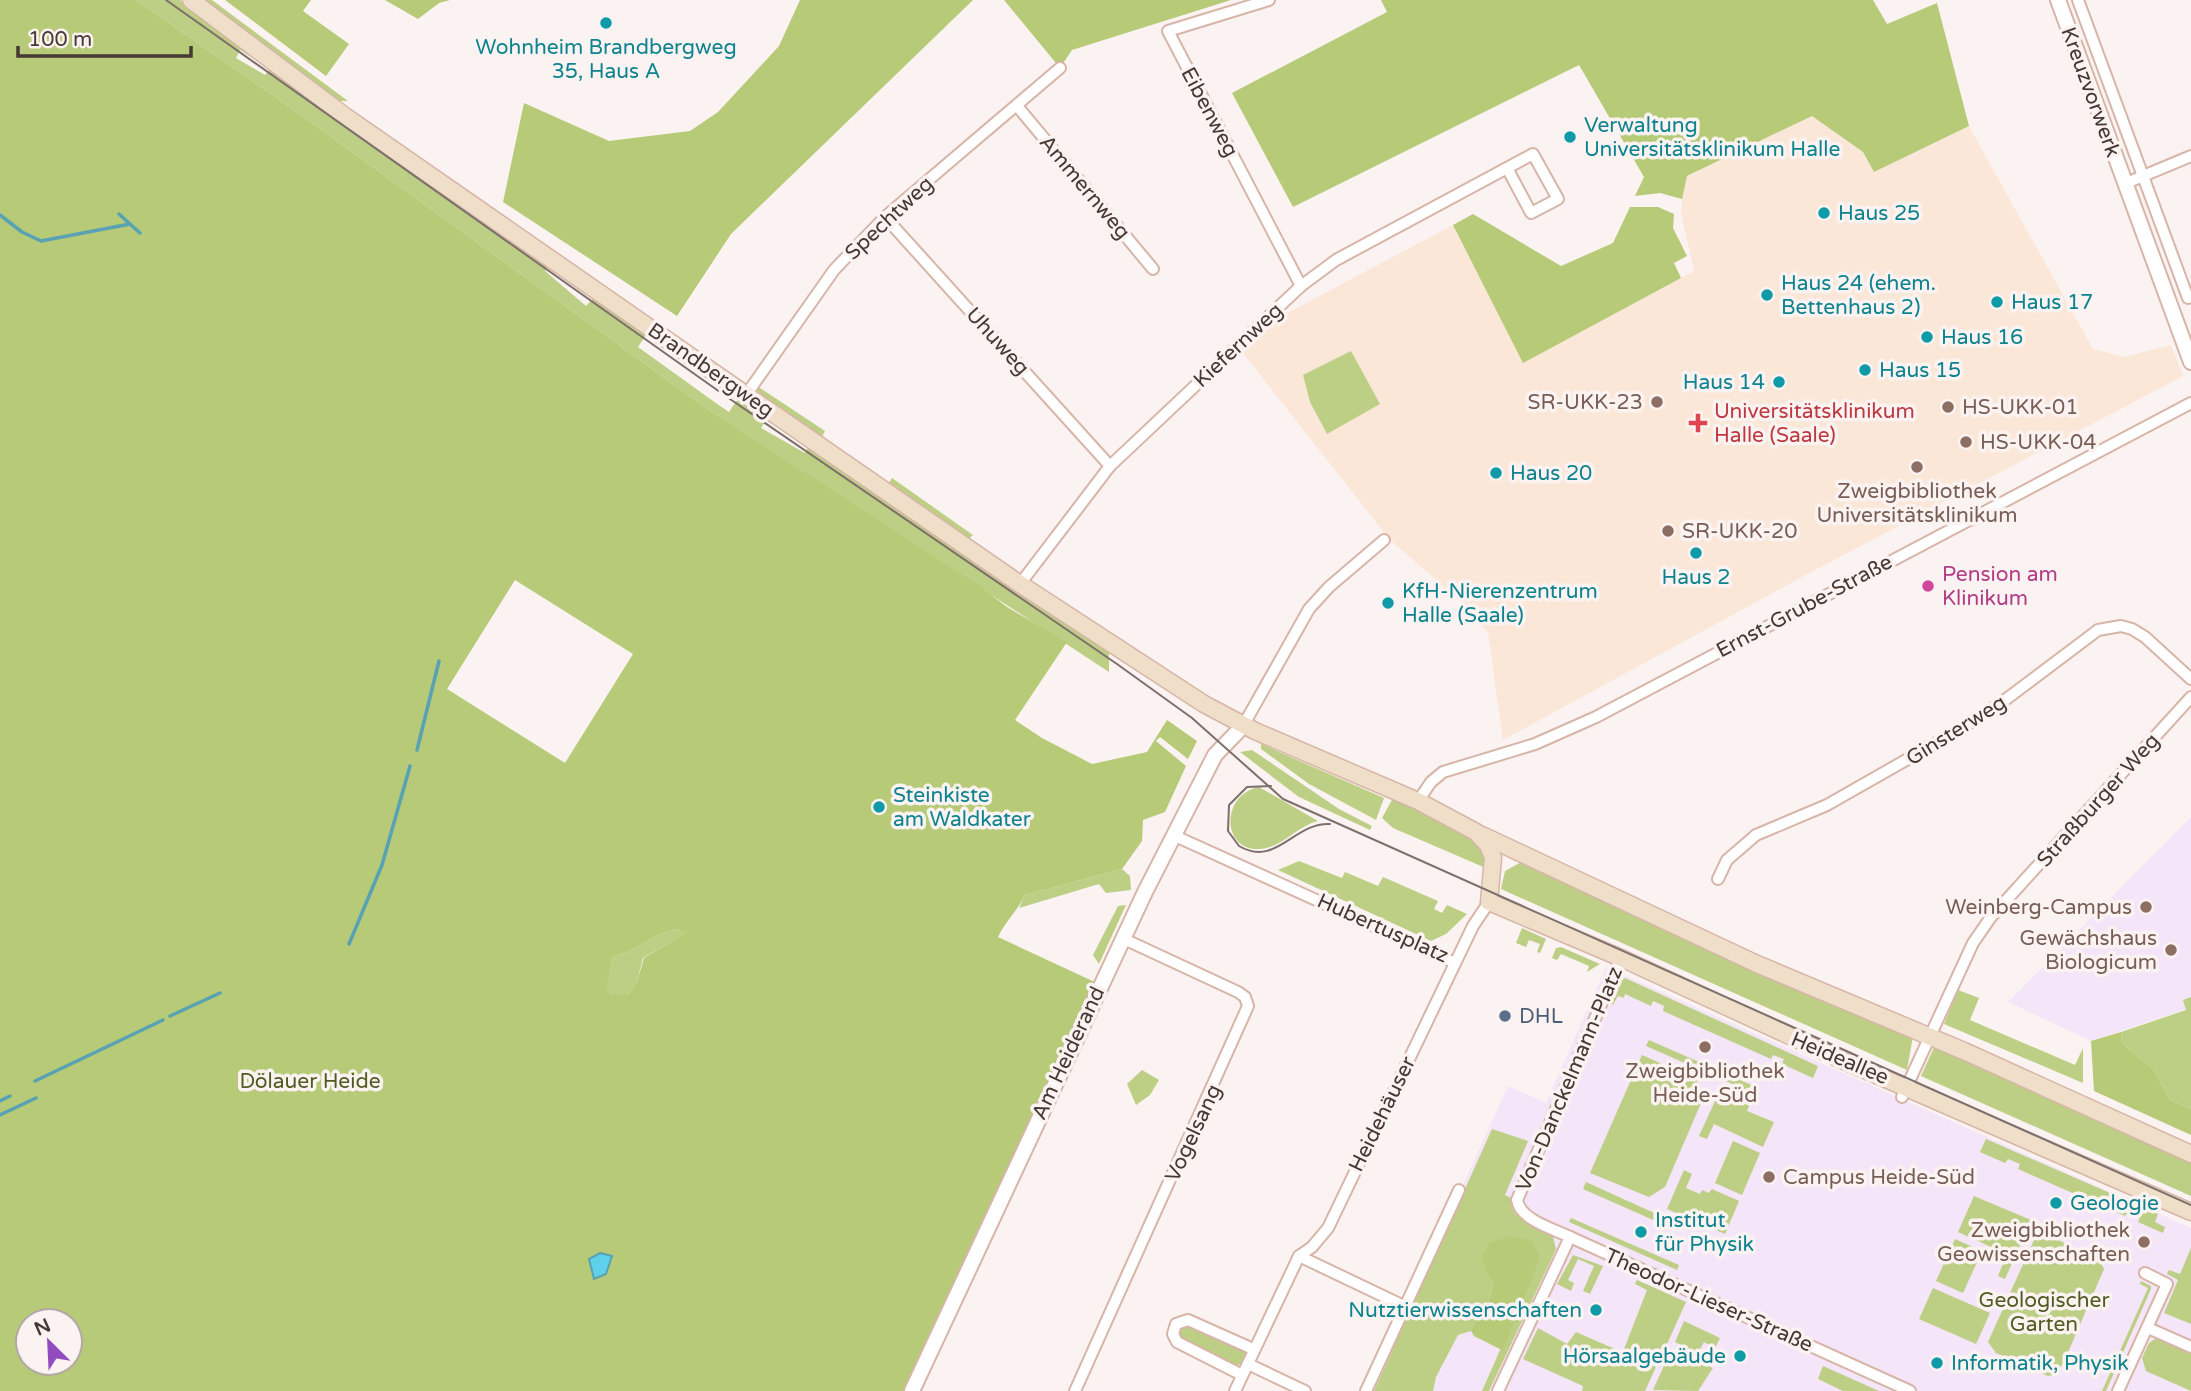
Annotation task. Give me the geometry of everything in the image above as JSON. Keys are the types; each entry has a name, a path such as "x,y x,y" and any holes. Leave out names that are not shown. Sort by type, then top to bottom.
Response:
{"main road":[{"name":"Brandbergweg","path":"191,0 345,116 746,395 1020,584 1204,705 1243,726"},
{"path":"1243,726 1418,801 1525,856 1757,964 1929,1037 2191,1154"},
{"name":"Hubertusplatz","path":"1476,832 1490,850 1493,873 1489,902"},
{"path":"1493,873 1505,861 1525,856"},
{"name":"Heideallee","path":"1489,902 1621,958 1904,1092 2191,1212"}],"street":[{"name":"Eibenweg","path":"1269,0 1168,31 1301,286"},
{"name":"Kreuzvorwerk","path":"2058,0 2191,362"},
{"name":"Kreuzvorwerk","path":"2078,0 2141,174"},
{"name":"Spechtweg","path":"746,395 834,270 886,217 1060,68"},
{"name":"Ammernweg","path":"1017,106 1153,269"},
{"name":"Kiefernweg","path":"1020,584 1110,466 1301,286 1336,260 1533,154 1558,199 1531,213 1507,168"},
{"name":"Kreuzvorwerk","path":"2124,184 2141,174 2191,156"},
{"path":"2141,174 2190,297 2172,312"},
{"name":"Uhuweg","path":"886,217 1110,466"},
{"name":"Ernst-Grube-Straße","path":"1418,801 1431,782 1443,772 1535,744 1596,718 2191,403"},
{"path":"1243,726 1309,608 1329,587 1384,540"},
{"name":"Ginsterweg","path":"1718,879 1727,860 1756,835 1827,805 1950,735 2001,703 2098,631 2121,626 2132,629 2145,636 2191,679"},
{"name":"Straßburger Weg","path":"1904,1092 1973,943 1991,917 2191,697"},
{"name":"Am Heiderand","path":"912,1391 1124,939 1215,755 1243,726"},
{"name":"Hubertusplatz","path":"1175,836 1455,963 1473,926 1489,902"},
{"name":"Vogelsang","path":"1074,1391 1248,1006 1245,997 1238,992 1124,939"},
{"name":"Von-Danckelmann-Platz","path":"1517,1200 1621,958"},
{"name":"Heidehäuser","path":"1235,1391 1299,1256 1312,1247 1328,1228 1455,963"},
{"path":"1366,1391 1459,1190"},
{"name":"Theodor-Lieser-Straße","path":"1517,1200 1524,1214 1570,1237 1910,1391"},
{"path":"1499,1391 1570,1237"},
{"path":"1299,1256 1406,1307"},
{"path":"2118,1391 2167,1284 2145,1273"},
{"path":"1242,1375 1177,1342 1173,1334 1176,1324 1188,1320 1253,1349"},
{"path":"2148,1328 2191,1347"},
{"path":"1248,1364 1305,1391"}],"shaded area":[{"name":"Universitätsklinikum Halle (Saale)","path":"1812,116 1863,152 1874,172 1969,126 2093,349 2124,357 2171,345 2183,376 1800,578 1503,740 1488,633 1457,598 1390,540 1242,352 1282,316 1453,225 1524,362 1694,271 1681,213 1684,178"},
{"name":"Weinberg-Campus","path":"2191,817 2191,997 2183,1000 2186,1009 2091,1041 2008,1002"},
{"name":"Campus Heide-Süd","path":"1606,967 2191,1228 2191,1391 1369,1391 1508,1086 1546,1103"}],"green space":[{"name":"Dölauer Heide","path":"0,0 136,0 298,113 706,408 981,587 1007,607 1067,642 1015,720 1042,738 1092,764 1147,752 1167,720 1197,741 1188,759 1160,737 1156,741 1186,766 1165,812 1143,820 1142,841 1122,869 1025,895 998,937 1099,984 911,1391 0,1391","holes":["515,580 633,654 565,763 447,689","676,929 686,933 644,958 637,982 628,995 612,995 606,989 612,957"]},
{"path":"136,0 180,0 259,62 240,50 236,58 265,75 270,69 550,265 545,271 586,306 595,296 648,332 638,347 720,406 729,412 739,397 768,417 761,428 805,453 809,446 1100,644 1109,652 1109,672 706,408 298,113"},
{"path":"199,0 212,0 348,101 336,101"},
{"path":"225,0 311,0 303,11 349,44 326,76"},
{"path":"385,0 450,0 439,3 418,19"},
{"path":"800,0 973,0 731,234 677,316 503,202 524,103 609,141 690,131 718,112 779,46"},
{"path":"1004,0 1231,0 1072,50 1060,68"},
{"path":"1381,0 1873,0 1887,24 1937,3 1969,126 1874,172 1863,152 1812,116 1687,176 1682,199 1660,193 1635,196 1644,177 1579,65 1293,207 1232,93 1387,12"},
{"path":"1630,207 1658,207 1674,214 1673,228 1687,256 1674,263 1681,278 1523,363 1453,225 1473,214 1561,266 1613,243"},
{"path":"1351,351 1380,404 1327,434 1310,402 1303,375"},
{"path":"757,386 825,431 821,439 758,394"},
{"path":"892,478 973,535 967,541 887,486"},
{"path":"1261,744 1384,798 1376,820 1309,784 1261,749"},
{"path":"1252,750 1339,809 1372,826 1370,830 1299,797 1240,752"},
{"path":"1259,787 1318,821 1267,848 1247,847 1238,841 1232,832 1232,811 1237,800 1246,792"},
{"path":"1393,798 1480,842 1488,869 1393,828 1382,818"},
{"path":"1525,860 1913,1036 1907,1070 1501,889 1505,871"},
{"path":"1299,861 1342,878 1345,872 1378,886 1383,877 1438,901 1434,909 1442,913 1447,905 1467,914 1446,934 1431,941 1278,870"},
{"path":"1122,869 1130,876 1131,890 1106,893 1099,884 1019,908 1025,895"},
{"path":"1126,905 1099,964 1093,955 1118,906"},
{"path":"1522,928 1546,939 1540,953 1537,952 1540,944 1529,940 1526,947 1516,943"},
{"path":"676,929 687,933 643,958 637,982 628,995 612,995 605,989 612,957"},
{"path":"1561,947 1600,964 1587,972 1589,966 1561,954 1557,960 1552,958 1556,948"},
{"path":"1625,978 1818,1066 1813,1078 1782,1064 1784,1059 1773,1055 1771,1059 1663,1011 1664,1006 1653,1001 1651,1006 1625,994 1624,998 1618,996 1613,1005 1611,1004"},
{"path":"1958,990 1979,998 1970,1020 2075,1065 2083,1048 2083,1083 1944,1024"},
{"path":"2191,997 2191,1109 2170,1100 2154,1070 2122,1043 2121,1032 2186,1010 2183,1000"},
{"path":"2121,1032 2122,1043 2154,1070 2170,1100 2191,1109 2191,1135 2094,1091 2091,1041"},
{"path":"1649,1040 1756,1087 1753,1093 1646,1046"},
{"path":"1935,1045 2191,1158 2191,1196 1921,1076"},
{"path":"1642,1055 1696,1079 1704,1096 1665,1187 1649,1197 1590,1173"},
{"path":"1142,1070 1159,1080 1150,1095 1136,1105 1127,1084"},
{"path":"1722,1086 1752,1098 1747,1111 1774,1122 1763,1147 1714,1124 1707,1139 1699,1136"},
{"path":"1492,1129 1528,1141 1505,1195 1511,1198 1512,1207 1520,1218 1553,1237 1556,1249 1489,1391 1482,1391 1541,1257 1533,1241 1487,1274 1494,1283 1485,1314 1477,1317 1471,1331 1458,1335 1436,1377 1433,1391 1374,1391"},
{"path":"1986,1139 2158,1214 2155,1222 2165,1227 2163,1233 2138,1222 2140,1217 2128,1212 2125,1216 2018,1169 2020,1164 2008,1159 2005,1163 1980,1152"},
{"path":"1733,1141 1760,1153 1742,1195 1715,1183"},
{"path":"1684,1170 1692,1174 1686,1188 1700,1194 1702,1190 1709,1193 1712,1189 1739,1201 1725,1234 1667,1209"},
{"path":"1586,1182 1663,1217 1660,1223 1583,1189"},
{"path":"1974,1196 2031,1220 2005,1279 1998,1276 2007,1254 1958,1232"},
{"path":"1571,1218 1679,1265 1677,1270 1569,1222"},
{"path":"1509,1236 1533,1241 1541,1257 1502,1350 1474,1336 1471,1331 1477,1317 1485,1314 1494,1283 1487,1274 1482,1257 1490,1243"},
{"name":"Geologischer Garten","path":"2049,1236 2098,1258 2104,1269 2063,1364 2053,1375 2048,1376 1996,1353 1988,1342 2034,1240"},
{"path":"1955,1239 1982,1251 1963,1293 1936,1281"},
{"path":"2191,1248 2191,1324 2164,1313 2178,1280 2167,1274 2169,1270 2180,1274"},
{"path":"1573,1255 1603,1266 1590,1294 1583,1291 1594,1266 1578,1259 1568,1280 1574,1283 1571,1291 1557,1284"},
{"path":"1637,1280 1686,1302 1658,1364 1624,1349 1647,1290 1635,1284"},
{"path":"2141,1281 2151,1286 2151,1289 2106,1391 2102,1391 2148,1288 2140,1284"},
{"path":"1933,1288 1990,1313 1976,1344 1919,1319"},
{"path":"1684,1321 1720,1338 1715,1348 1704,1342 1698,1353 1675,1342"},
{"path":"1184,1326 1191,1326 1241,1349 1245,1353 1243,1364 1231,1366 1182,1340 1179,1330"},
{"path":"1538,1328 1567,1344 1576,1332 1656,1367 1645,1391 1582,1391 1583,1386 1523,1359"},
{"path":"2162,1339 2191,1352 2191,1391 2146,1371 2142,1358 2149,1343"},
{"path":"1671,1350 1713,1368 1698,1391 1653,1390"},
{"path":"1823,1366 1879,1391 1843,1391 1818,1379"}],"water":[{"path":"600,1253 612,1256 606,1274 594,1279 589,1259"}],"waterway":[{"path":"119,214 130,224"},
{"path":"0,215 22,232 41,241 130,224 140,233"},
{"path":"417,750 439,661"},
{"path":"349,944 382,865 410,766"},
{"path":"170,1016 220,993"},
{"path":"35,1081 163,1020"},
{"path":"0,1101 10,1096"},
{"path":"0,1115 36,1098"}],"tram line":[{"path":"166,0 727,397 1117,664 1192,718 1283,799 2191,1205"},
{"path":"1271,786 1247,787 1229,805 1228,831 1239,846 1264,852 1317,825 1330,824"}],"place":[{"name":"Wohnheim Brandbergweg 35, Haus A","path":"606,23"},
{"name":"Verwaltung Universitätsklinikum Halle","path":"1570,137"},
{"name":"Haus 25","path":"1824,213"},
{"name":"Haus 24 (ehem. Bettenhaus 2)","path":"1767,295"},
{"name":"Haus 17","path":"1997,302"},
{"name":"Haus 16","path":"1927,337"},
{"name":"Haus 15","path":"1865,370"},
{"name":"Haus 14","path":"1779,382"},
{"name":"SR-UKK-23","path":"1657,402"},
{"name":"HS-UKK-01","path":"1948,407"},
{"name":"Universitätsklinikum Halle (Saale)","path":"1698,423"},
{"name":"HS-UKK-04","path":"1966,442"},
{"name":"Zweigbibliothek Universitätsklinikum","path":"1917,467"},
{"name":"Haus 20","path":"1496,473"},
{"name":"SR-UKK-20","path":"1668,531"},
{"name":"Haus 2","path":"1696,553"},
{"name":"Pension am Klinikum","path":"1928,586"},
{"name":"KfH-Nierenzentrum Halle (Saale)","path":"1388,603"},
{"name":"Steinkiste am Waldkater","path":"879,807"},
{"name":"Weinberg-Campus","path":"2146,907"},
{"name":"Gewächshaus Biologicum","path":"2171,950"},
{"name":"DHL","path":"1505,1016"},
{"name":"Zweigbibliothek Heide-Süd","path":"1705,1047"},
{"name":"Campus Heide-Süd","path":"1769,1177"},
{"name":"Geologie","path":"2056,1203"},
{"name":"Institut für Physik","path":"1641,1232"},
{"name":"Zweigbibliothek Geowissenschaften","path":"2144,1242"},
{"name":"Nutztierwissenschaften","path":"1596,1310"},
{"name":"Hörsaalgebäude","path":"1740,1356"},
{"name":"Informatik, Physik","path":"1937,1363"}]}
